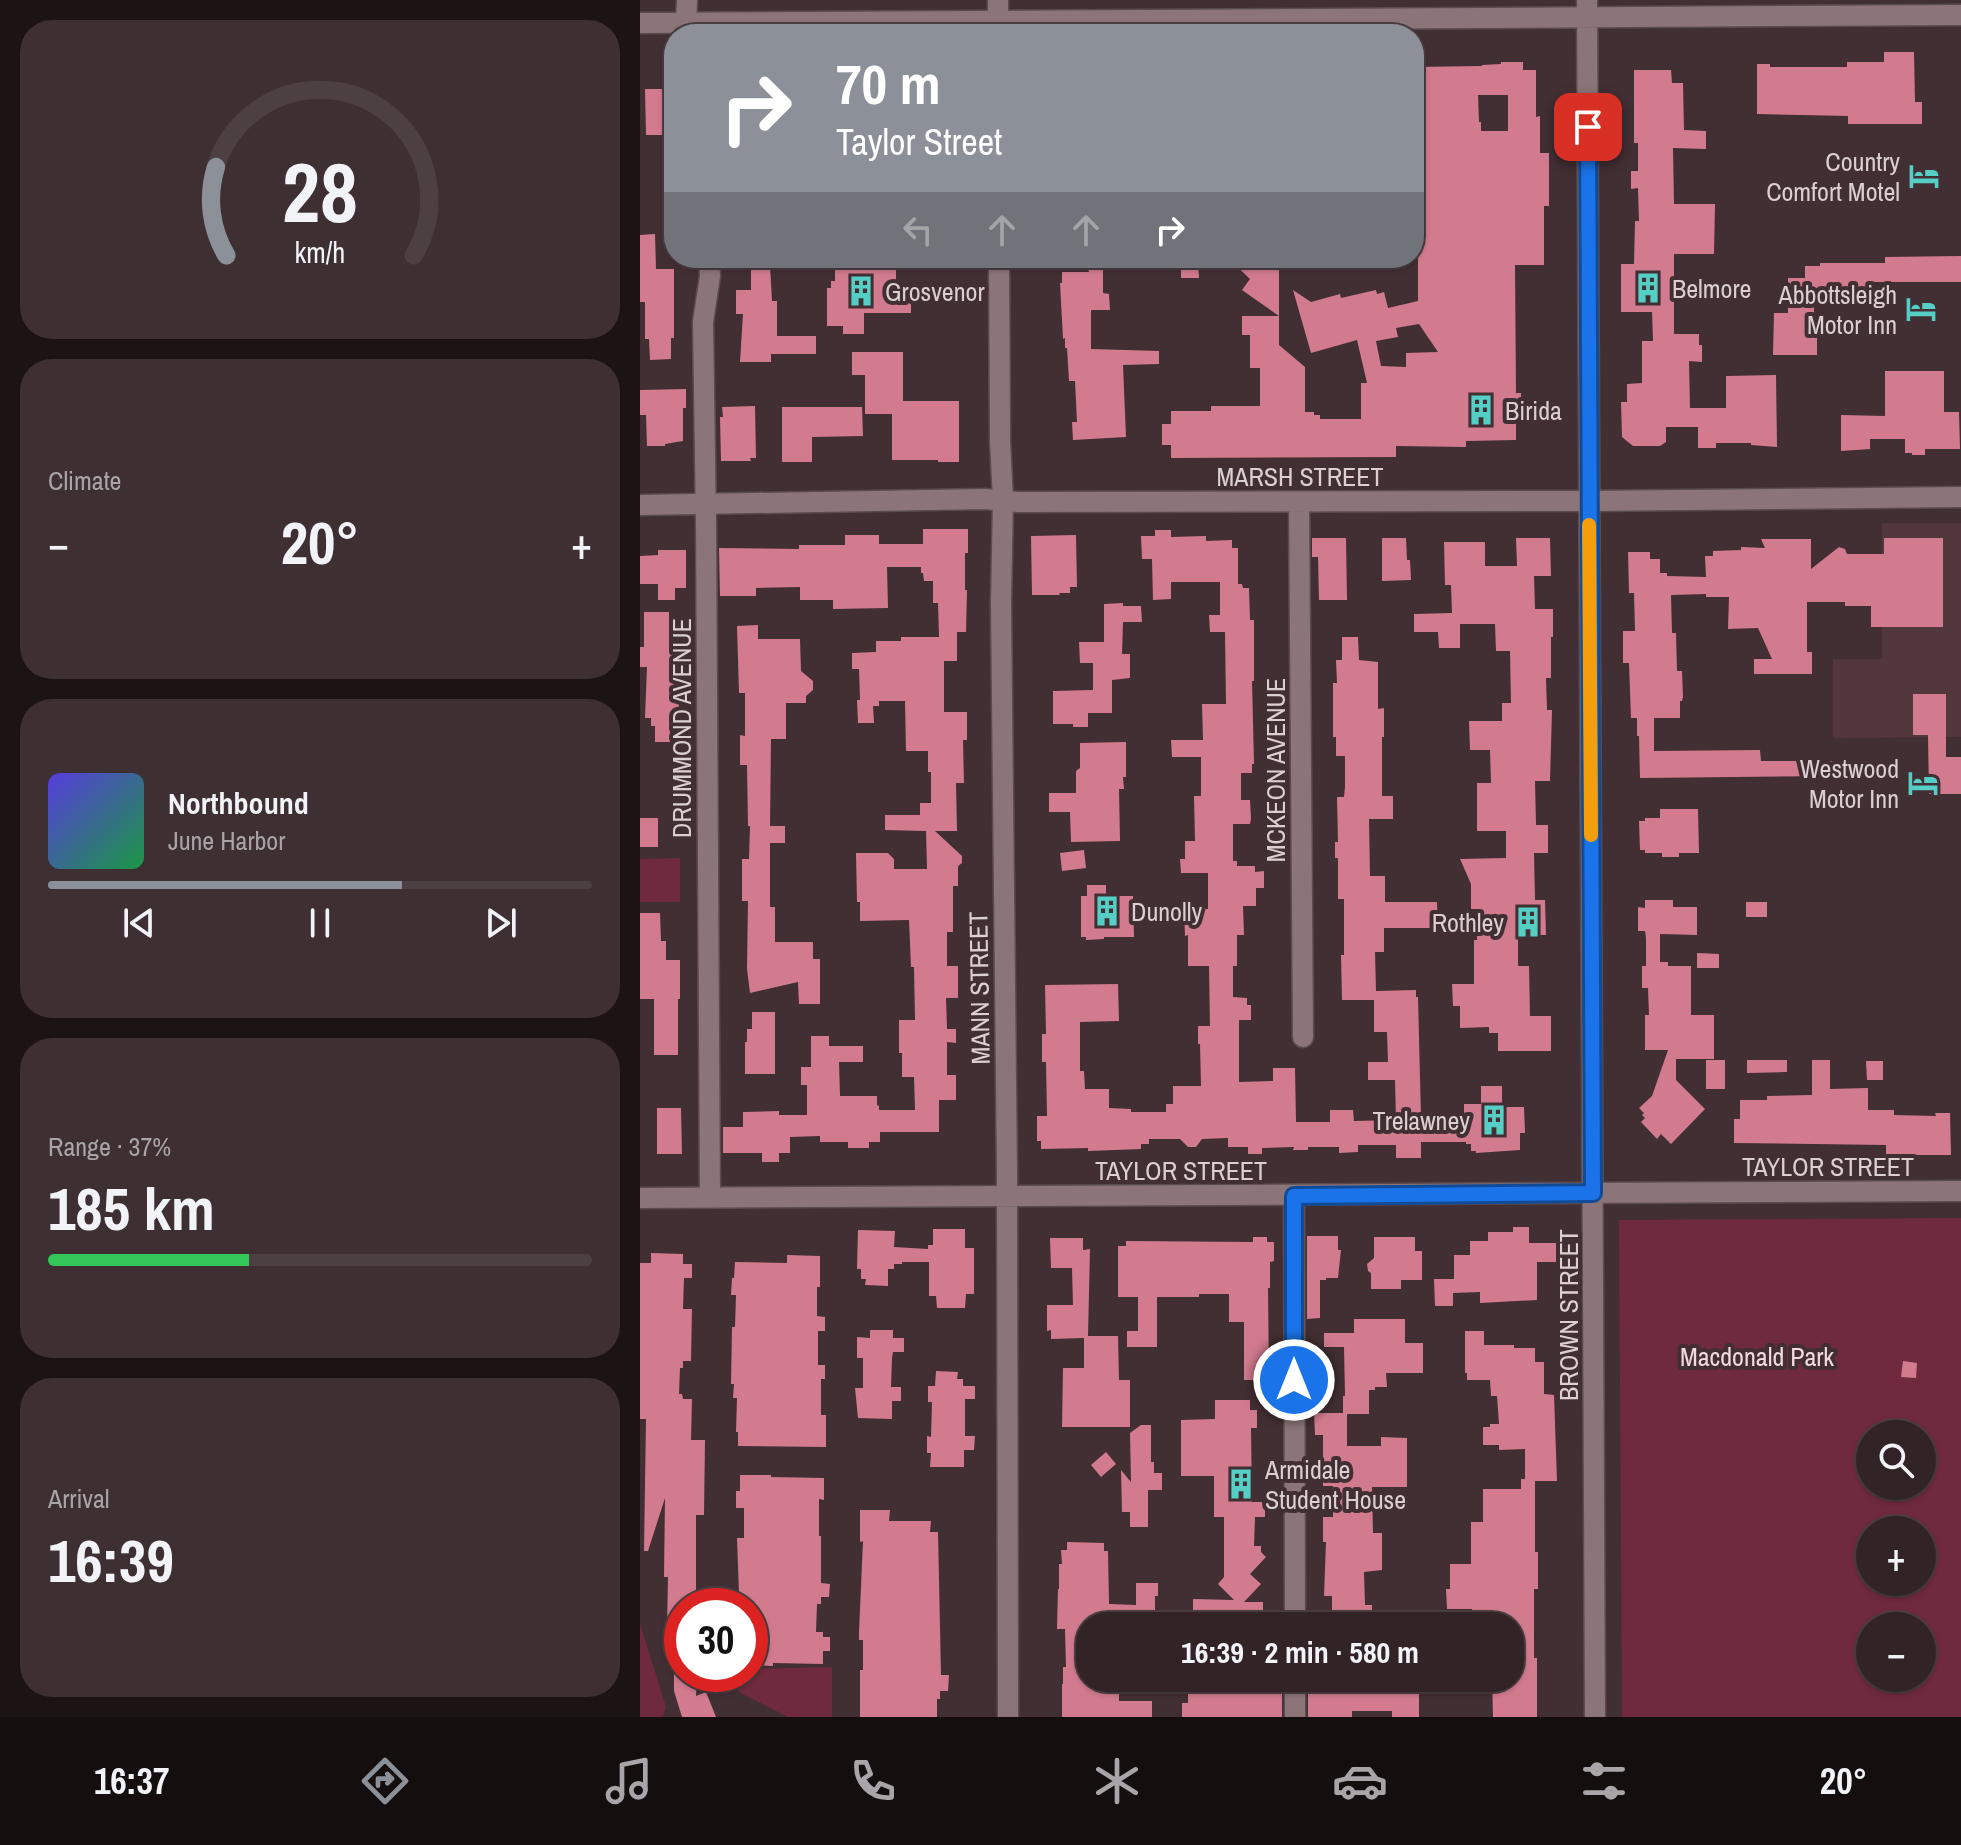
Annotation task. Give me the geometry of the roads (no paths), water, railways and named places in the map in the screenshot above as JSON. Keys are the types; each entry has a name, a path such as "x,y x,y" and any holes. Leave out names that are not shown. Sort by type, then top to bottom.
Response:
{"street":[{"path":"686,23 687,0"},
{"path":"998,0 998,24"},
{"path":"1320,24 1587,9 1961,15"},
{"name":"BROWN STREET","path":"1587,9 1595,1717"},
{"path":"640,23 748,24"},
{"name":"DRUMMOND AVENUE","path":"710,268 703,322 710,1198"},
{"name":"MANN STREET","path":"999,268 1003,500 1001,619 1008,1717"},
{"name":"MARSH STREET","path":"640,505 985,499 1018,502 1299,502 1961,497"},
{"name":"MCKEON AVENUE","path":"1299,502 1303,1037"},
{"name":"TAYLOR STREET","path":"640,1198 1961,1191"},
{"path":"1294,1196 1295,1612"},
{"path":"1295,1692 1295,1717"}],"place":[{"name":"Country Comfort Motel","path":"1924,176"},
{"name":"Belmore","path":"1648,288"},
{"name":"Grosvenor","path":"861,291"},
{"name":"Abbottsleigh Motor Inn","path":"1921,309"},
{"name":"Birida","path":"1481,410"},
{"name":"Westwood Motor Inn","path":"1923,783"},
{"name":"Dunolly","path":"1107,911"},
{"name":"Rothley","path":"1528,922"},
{"name":"Trelawney","path":"1494,1120"},
{"name":"Armidale Student House","path":"1241,1484"}],"park label":[{"name":"Macdonald Park","path":"1757,1356"}]}
